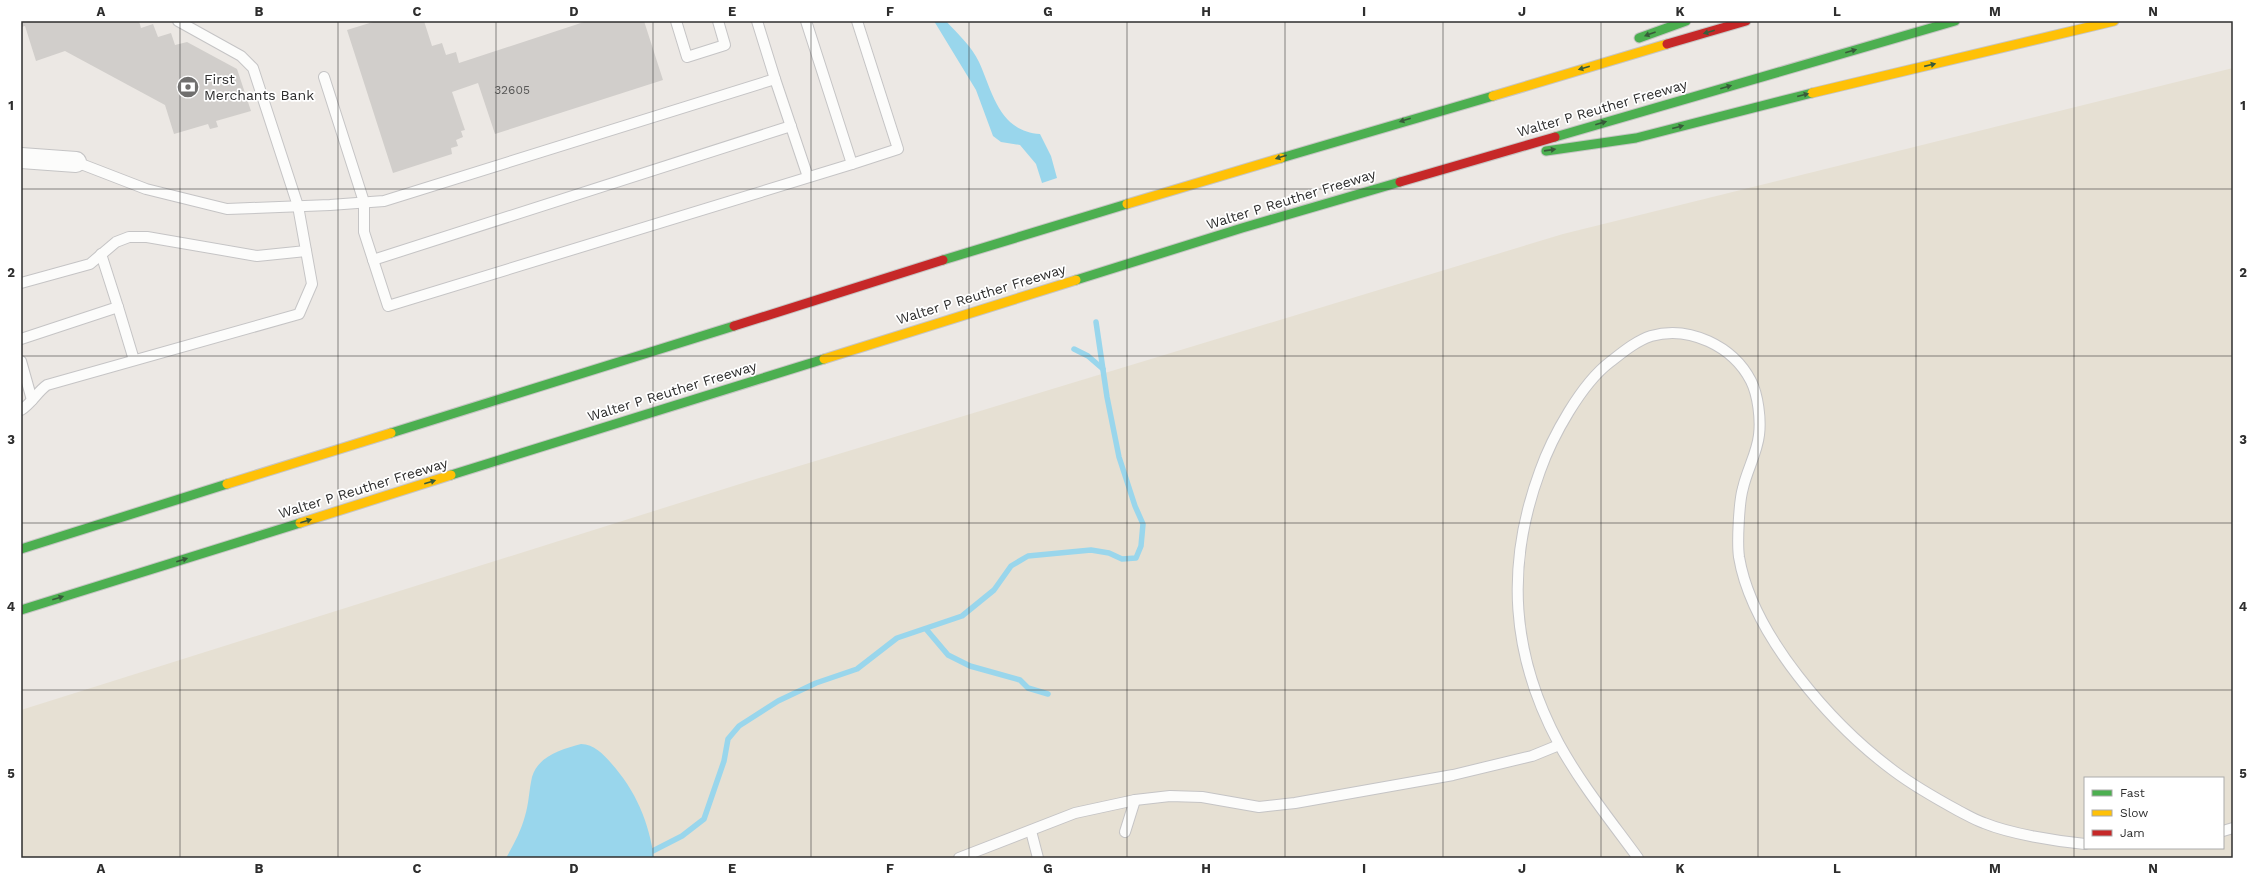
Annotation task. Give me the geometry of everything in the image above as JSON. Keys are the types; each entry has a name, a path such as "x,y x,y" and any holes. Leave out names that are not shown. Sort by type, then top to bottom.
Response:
{"highway":[{"path":"1627,42 1686,21"},
{"path":"21,549 1049,226 1746,21"},
{"name":"Walter P Reuther Freeway","path":"21,610 1051,287 1470,161 1955,21"},
{"path":"1470,161 1636,138 1764,104 2114,21"},
{"path":"1426,114 1568,63"}],"street":[{"path":"21,158 76,162"}],"lane":[{"path":"21,410 28,405 37,392 48,385 299,314 312,284 298,206 254,68 241,56 178,21"},
{"path":"676,21 687,57 725,45 718,21"},
{"path":"757,21 808,177"},
{"path":"806,21 852,164"},
{"path":"324,77 364,202 364,232 388,306 852,164 898,148 857,21"},
{"path":"76,162 146,189 227,209 384,201 775,79"},
{"path":"373,260 791,126"},
{"path":"21,283 90,264 116,242 129,236 147,237 257,256 306,251"},
{"path":"101,254 134,360"},
{"path":"21,339 118,307"},
{"path":"1638,858 1591,793 1559,745 1538,698 1522,645 1517,611 1517,579 1527,505 1544,458 1562,423 1583,392 1605,366 1635,343 1653,336 1673,333 1693,336 1713,342 1731,355 1752,382 1758,404 1759,435 1741,491 1739,555 1754,607 1781,653 1805,684 1851,734 1894,771 1936,799 1984,824 2057,841 2084,844"},
{"path":"21,361 32,400"},
{"path":"959,858 1031,832 1075,813 1135,800 1170,796 1202,797 1259,807 1295,803 1453,775 1532,756 1559,745"},
{"path":"1125,832 1135,800"},
{"path":"1031,832 1038,858"}],"shaded area":[{"path":"2233,68 2233,858 21,858 21,710 743,483 1563,234"}],"water":[{"path":"934,21 946,21 973,51 994,98 1006,118 1015,126 1026,131 1040,134 1051,156 1057,178 1042,183 1036,164 1020,145 1001,142 993,136 976,90"},
{"path":"581,744 586,744 601,753 628,785 645,820 654,858 506,858 523,822 532,777 535,770 552,754"}],"building":[{"name":"First Merchants Bank","path":"21,21 139,21 141,28 153,24 158,37 171,33 175,45 187,42 237,69 251,111 216,121 218,127 210,129 208,124 174,134 165,105 65,51 36,61 25,26 21,27"},
{"path":"376,21 424,21 432,46 442,43 446,55 456,52 459,63 587,21 644,21 663,80 495,134 478,83 452,92 465,130 461,131 463,137 456,140 458,146 451,148 452,154 393,173 347,30"}],"waterway":[{"path":"639,858 682,836 704,819 724,761 728,739 739,726 778,701 816,683 857,669 897,638 962,616 994,590 1011,566 1028,556 1091,550 1109,553 1122,559 1136,558 1141,546 1143,524 1135,506 1119,457 1107,397 1096,322"},
{"path":"1074,349 1088,356 1103,369"},
{"path":"926,629 948,655 970,666 1020,680 1028,688 1048,694"}],"traffic: fast":[{"path":"1639,38 1686,21"},
{"path":"1555,137 1955,21"},
{"path":"1546,151 1636,138 1812,93"},
{"path":"1281,158 1493,96"},
{"path":"1076,280 1242,228 1400,182"},
{"path":"943,260 1127,204"},
{"path":"391,433 734,326"},
{"path":"451,475 824,359"},
{"path":"21,549 227,484"},
{"path":"21,610 300,523"}],"traffic: slow":[{"path":"1812,93 2114,21"},
{"path":"1493,96 1667,44"},
{"path":"1127,204 1281,158"},
{"path":"824,359 1076,280"},
{"path":"227,484 391,433"},
{"path":"300,523 451,475"}],"traffic: jam":[{"path":"1667,44 1746,21"},
{"path":"1400,182 1555,137"},
{"path":"734,326 943,260"}],"place":[{"name":"First Merchants Bank","path":"188,87"}]}
